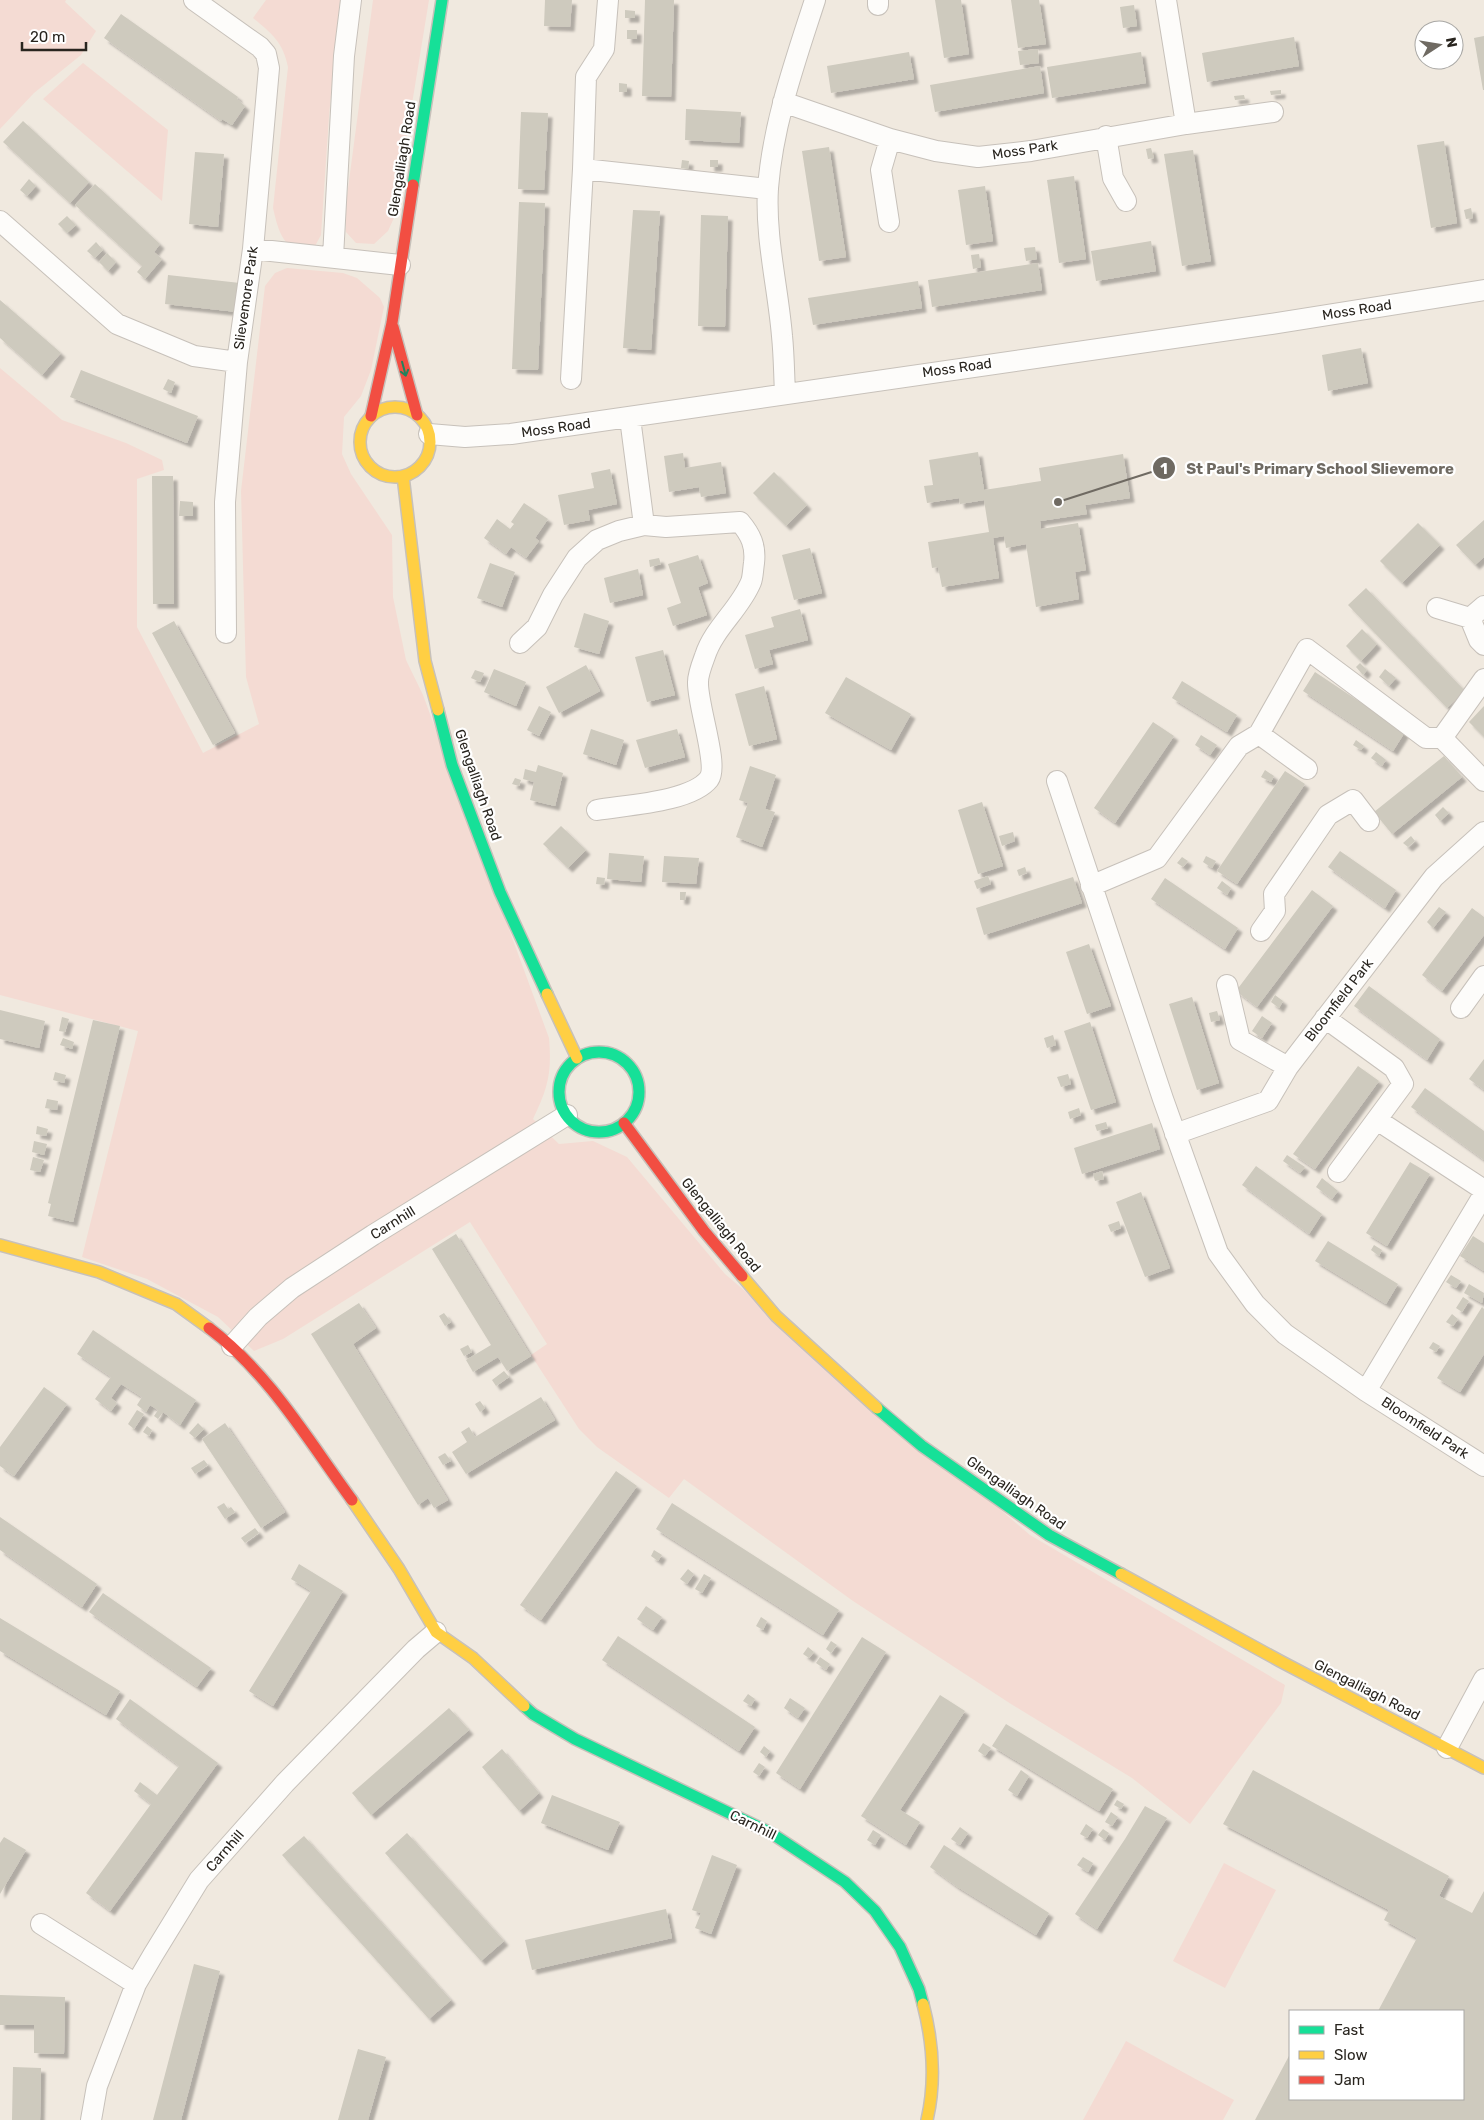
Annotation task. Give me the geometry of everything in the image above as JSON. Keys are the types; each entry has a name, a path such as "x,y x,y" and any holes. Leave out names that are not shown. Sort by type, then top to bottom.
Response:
{"main road":[{"name":"Glengalliagh Road","path":"371,416 392,323 442,0"},
{"name":"Glengalliagh Road","path":"392,323 417,415"},
{"path":"392,407 403,408 417,415 426,425 430,445 427,456 421,465 413,472 403,476 391,477 380,474 371,467 364,458 360,447 360,436 364,425 371,416 380,410 392,407"},
{"name":"Glengalliagh Road","path":"403,476 425,660 452,765 500,892 577,1058"},
{"path":"602,1051 620,1058 634,1071 639,1094 637,1105 632,1115 624,1123 612,1130 599,1132 586,1129 574,1123 566,1115 560,1101 559,1089 562,1077 568,1066 577,1058 589,1053 602,1051"},
{"name":"Glengalliagh Road","path":"624,1123 704,1231 776,1316 840,1376 922,1446 1049,1535 1280,1662 1484,1768"},
{"name":"Carnhill","path":"0,1245 99,1272 176,1304 232,1346 269,1386 302,1430 399,1569 436,1632 473,1658 533,1714 575,1739 771,1832 845,1882 875,1910 900,1947 919,1989 929,2026 933,2061 930,2107 927,2120"}],"street":[{"name":"Slievemore Park","path":"194,0 260,47 266,54 269,68 253,249 237,362 225,502 226,633"},
{"path":"333,257 344,56 351,0"},
{"path":"571,379 586,77 604,48 608,0"},
{"path":"785,393 782,337 768,223 768,189 773,145 783,102 815,0"},
{"path":"1166,0 1186,124"},
{"name":"Moss Park","path":"783,102 890,139 936,151 978,157 1273,112"},
{"path":"1106,136 1113,178 1126,201"},
{"path":"890,139 882,170 890,222"},
{"path":"582,169 768,189"},
{"path":"0,221 117,324 194,356 237,362"},
{"path":"253,249 400,265"},
{"name":"Moss Road","path":"429,434 465,437 511,434 630,418 785,393 1271,324 1484,290"},
{"path":"630,418 644,525"},
{"path":"520,643 537,627 553,595 577,558 597,540 619,531 644,525 666,527 740,522 751,535 755,554 752,581 739,604 717,633 706,654 698,681 700,707 712,761 710,778 699,788 683,796 597,810"},
{"path":"1437,608 1477,612 1479,640 1484,645"},
{"path":"1091,886 1157,858 1239,746 1259,734 1307,649 1426,738 1442,738 1484,780"},
{"path":"1442,738 1484,679"},
{"path":"1259,734 1307,769"},
{"name":"Bloomfield Park","path":"1057,781 1175,1134 1218,1253 1255,1304 1285,1334 1366,1391 1484,1466"},
{"path":"1261,932 1275,912 1274,894 1328,815 1354,800 1368,821"},
{"name":"Bloomfield Park","path":"1175,1134 1268,1101 1288,1067 1434,877 1484,832"},
{"path":"1460,1008 1484,976"},
{"path":"1227,985 1240,1040 1288,1067"},
{"path":"1326,1018 1394,1068 1403,1084 1338,1172"},
{"name":"Carnhill","path":"232,1346 258,1317 292,1288 373,1235 566,1115"},
{"path":"1377,1120 1482,1200"},
{"name":"Bloomfield Park","path":"1366,1391 1482,1200"},
{"name":"Carnhill","path":"91,2120 97,2086 136,1984 199,1880 285,1783 436,1632"},
{"path":"1447,1748 1484,1679"},
{"path":"41,1924 136,1984"}],"shaded area":[{"path":"0,0 66,0 65,2 96,31 81,55 34,93 0,129"},
{"path":"266,0 340,0 329,116 321,235 315,246 299,248 289,245 279,231 273,208 288,67 283,51 276,39 253,18"},
{"path":"373,0 429,0 393,220 388,231 374,244 356,243 346,232 345,211"},
{"path":"83,63 168,130 162,201 43,99"},
{"path":"287,268 343,273 357,278 380,298 384,307 371,370 361,396 344,417 342,454 351,474 392,535 393,597 406,660 423,695 549,1038 550,1061 548,1080 533,1119 559,1144 593,1141 627,1157 725,1274 1030,1535 1285,1685 1281,1703 1190,1824 1132,1778 1011,1704 853,1601 684,1479 669,1498 597,1447 579,1429 531,1355 547,1344 470,1222 283,1339 254,1351 218,1317 147,1279 82,1257 138,1031 0,995 0,368 62,420 126,443 162,460 164,470 137,479 137,627 203,753 259,724 246,677 241,491 265,286 275,273"},
{"path":"1224,1863 1276,1890 1225,1988 1173,1961"},
{"path":"1126,2041 1234,2100 1223,2120 1083,2120"}],"building":[{"path":"545,0 572,0 570,27 544,26"},
{"path":"645,0 674,0 671,97 642,96"},
{"path":"935,0 961,0 969,54 944,58"},
{"path":"1011,0 1039,0 1046,44 1018,48"},
{"path":"1134,5 1137,26 1123,28 1120,7"},
{"path":"625,10 635,11 635,18 625,18"},
{"path":"121,14 238,97 237,99 245,106 232,125 222,119 221,121 104,38"},
{"path":"627,30 637,30 637,39 627,39"},
{"path":"1484,36 1484,90 1483,90 1474,38"},
{"path":"1294,37 1299,66 1207,82 1202,53"},
{"path":"1038,49 1039,63 1020,65 1018,51"},
{"path":"909,52 914,79 831,93 827,66"},
{"path":"1141,52 1146,83 1052,98 1047,67"},
{"path":"1040,66 1044,93 935,112 930,85"},
{"path":"619,83 627,84 627,92 619,92"},
{"path":"1281,90 1281,94 1271,95 1270,91"},
{"path":"1244,95 1245,99 1235,100 1234,96"},
{"path":"686,109 741,112 739,143 685,140"},
{"path":"521,112 548,113 544,190 518,189"},
{"path":"23,121 89,182 70,203 3,142"},
{"path":"1444,141 1457,223 1431,228 1417,145"},
{"path":"829,147 846,257 819,261 802,151"},
{"path":"1151,148 1154,158 1148,159 1146,149"},
{"path":"1193,150 1211,261 1182,266 1164,154"},
{"path":"195,152 224,154 218,227 189,224"},
{"path":"682,160 689,161 688,169 681,168"},
{"path":"710,160 718,160 718,167 710,167"},
{"path":"1074,176 1086,259 1059,263 1047,180"},
{"path":"29,179 36,186 27,196 20,190"},
{"path":"95,184 160,244 154,252 162,259 145,279 137,272 142,266 75,205"},
{"path":"985,186 993,241 966,245 958,190"},
{"path":"519,202 545,203 538,370 512,369"},
{"path":"1471,208 1473,218 1466,219 1464,210"},
{"path":"633,210 660,211 651,350 623,348"},
{"path":"701,215 728,216 725,327 698,326"},
{"path":"67,216 76,225 67,233 58,224"},
{"path":"1151,241 1156,271 1096,281 1091,251"},
{"path":"96,242 103,250 95,258 87,251"},
{"path":"1035,247 1037,259 1026,261 1024,248"},
{"path":"107,253 116,262 108,271 99,262"},
{"path":"979,254 981,267 973,269 971,255"},
{"path":"1038,263 1042,290 932,307 928,280"},
{"path":"168,275 240,283 237,312 165,304"},
{"path":"918,281 922,308 813,325 808,298"},
{"path":"0,300 61,353 42,375 0,338"},
{"path":"1361,348 1368,383 1328,391 1322,355"},
{"path":"81,370 198,416 187,443 70,397"},
{"path":"168,379 175,382 171,393 163,389"},
{"path":"978,452 984,490 1041,481 1039,468 1123,454 1130,498 1085,505 1087,514 1040,521 1041,529 1078,523 1086,570 1075,572 1079,599 1036,607 1026,544 1006,548 1004,536 993,538 999,578 942,587 938,567 932,568 928,542 989,532 984,500 960,504 959,498 927,503 924,486 933,485 929,460"},
{"path":"683,453 685,468 721,462 726,493 701,497 699,487 669,492 664,456"},
{"path":"610,469 617,504 588,510 590,520 564,525 558,495 594,488 591,473"},
{"path":"774,472 807,505 786,526 753,493"},
{"path":"152,476 173,476 174,604 153,604"},
{"path":"180,501 193,502 193,516 179,516"},
{"path":"524,503 548,519 535,538 539,541 526,558 511,547 506,554 484,538 497,519 510,529 514,524 511,522"},
{"path":"1484,520 1484,557 1475,565 1456,545"},
{"path":"1418,523 1440,545 1402,583 1380,561"},
{"path":"810,548 822,593 794,600 782,555"},
{"path":"698,555 708,583 698,587 707,615 673,626 667,608 681,603 668,564"},
{"path":"659,558 661,564 650,567 649,560"},
{"path":"490,563 515,572 502,607 477,598"},
{"path":"638,569 643,595 610,603 604,578"},
{"path":"1366,588 1465,691 1447,708 1348,605"},
{"path":"800,609 808,640 769,650 773,664 755,669 745,635 774,627 771,617"},
{"path":"584,613 609,621 599,654 574,647"},
{"path":"174,621 235,733 213,745 152,633"},
{"path":"1362,629 1377,644 1361,661 1346,646"},
{"path":"663,650 675,695 647,702 635,657"},
{"path":"1360,663 1367,670 1363,675 1356,667"},
{"path":"586,665 600,691 559,713 546,687"},
{"path":"494,669 526,682 516,706 484,692"},
{"path":"1385,669 1396,678 1389,686 1379,677"},
{"path":"475,670 484,673 480,682 471,678"},
{"path":"1315,672 1405,732 1393,751 1303,691"},
{"path":"846,677 911,714 891,750 825,713"},
{"path":"1182,681 1237,715 1227,732 1172,698"},
{"path":"764,686 777,739 749,746 735,694"},
{"path":"539,706 551,712 539,736 527,730"},
{"path":"1484,706 1484,737 1469,722"},
{"path":"1153,722 1174,736 1115,823 1094,808"},
{"path":"591,729 624,740 616,765 583,754"},
{"path":"677,729 685,757 645,768 636,740"},
{"path":"1201,735 1217,745 1210,755 1195,745"},
{"path":"1356,740 1364,746 1361,750 1353,745"},
{"path":"1376,752 1386,760 1382,766 1371,758"},
{"path":"1444,756 1462,777 1392,834 1374,812"},
{"path":"538,765 563,773 555,806 530,800 534,782 523,779 525,769 536,772"},
{"path":"750,766 776,775 765,809 775,812 762,847 736,837 748,803 739,800"},
{"path":"1265,770 1274,776 1271,782 1261,777"},
{"path":"1285,771 1305,784 1237,884 1217,871"},
{"path":"515,778 521,780 519,786 512,784"},
{"path":"982,802 1003,866 978,874 958,810"},
{"path":"1443,807 1449,813 1440,821 1435,815"},
{"path":"561,826 586,850 568,868 543,844"},
{"path":"1013,832 1015,841 1002,846 999,836"},
{"path":"1411,836 1415,841 1408,847 1403,843"},
{"path":"1340,851 1396,890 1385,908 1328,867"},
{"path":"609,853 644,856 641,882 607,879"},
{"path":"664,856 699,858 696,884 662,882"},
{"path":"1206,856 1216,861 1212,868 1203,862"},
{"path":"1182,857 1188,861 1183,867 1177,863"},
{"path":"1025,867 1027,873 1019,876 1017,870"},
{"path":"988,876 991,884 977,889 974,881"},
{"path":"597,877 605,878 604,885 596,884"},
{"path":"1073,877 1082,903 984,935 976,908"},
{"path":"1165,878 1238,928 1225,949 1151,899"},
{"path":"1222,881 1231,888 1227,895 1217,888"},
{"path":"1312,890 1333,906 1257,1007 1236,991"},
{"path":"680,892 686,892 685,900 680,900"},
{"path":"1439,907 1446,912 1433,928 1427,922"},
{"path":"1472,908 1484,917 1484,935 1442,991 1422,975"},
{"path":"1089,944 1111,1006 1087,1014 1066,952"},
{"path":"1369,986 1440,1039 1427,1060 1354,1006"},
{"path":"1275,995 1283,1001 1279,1008 1271,1002"},
{"path":"1192,997 1219,1083 1197,1090 1169,1004"},
{"path":"0,1010 45,1021 39,1048 0,1039"},
{"path":"1217,1011 1220,1020 1211,1022 1209,1013"},
{"path":"1262,1016 1272,1023 1262,1038 1252,1031"},
{"path":"62,1017 69,1019 65,1032 59,1031"},
{"path":"93,1020 120,1026 73,1222 48,1216 51,1204 48,1203"},
{"path":"1090,1022 1116,1102 1091,1110 1064,1031"},
{"path":"1053,1035 1056,1045 1047,1048 1044,1038"},
{"path":"63,1038 74,1042 72,1049 60,1045"},
{"path":"1484,1059 1484,1090 1469,1079"},
{"path":"1358,1066 1379,1081 1315,1169 1293,1154"},
{"path":"55,1072 66,1075 64,1083 53,1080"},
{"path":"1068,1074 1071,1084 1061,1087 1057,1077"},
{"path":"1425,1088 1484,1131 1484,1160 1411,1107"},
{"path":"47,1099 58,1101 57,1110 45,1108"},
{"path":"1079,1108 1081,1115 1070,1119 1068,1112"},
{"path":"1106,1122 1108,1128 1097,1131 1095,1125"},
{"path":"1152,1123 1160,1149 1082,1174 1074,1148"},
{"path":"37,1126 48,1129 46,1136 36,1134"},
{"path":"34,1141 47,1144 44,1155 32,1152"},
{"path":"1287,1155 1305,1167 1300,1173 1283,1161"},
{"path":"33,1157 44,1160 40,1172 30,1170"},
{"path":"1410,1162 1430,1174 1387,1246 1366,1233"},
{"path":"1256,1166 1322,1214 1309,1234 1242,1185"},
{"path":"1102,1171 1104,1179 1095,1181 1093,1174"},
{"path":"1322,1178 1338,1191 1332,1199 1316,1187"},
{"path":"1141,1192 1170,1268 1145,1277 1116,1202"},
{"path":"1119,1221 1121,1228 1111,1232 1108,1225"},
{"path":"456,1234 531,1356 507,1371 498,1357 473,1372 466,1360 491,1345 432,1249"},
{"path":"1473,1236 1484,1243 1484,1271 1460,1256"},
{"path":"1328,1241 1398,1284 1386,1304 1315,1261"},
{"path":"1374,1245 1382,1250 1379,1256 1371,1250"},
{"path":"1451,1275 1461,1281 1456,1288 1446,1282"},
{"path":"1469,1284 1484,1293 1482,1303 1464,1293"},
{"path":"1463,1297 1469,1301 1462,1312 1456,1308"},
{"path":"359,1303 376,1328 353,1344 448,1500 434,1508 428,1498 418,1505 311,1334"},
{"path":"1482,1307 1484,1309 1484,1354 1460,1392 1437,1378"},
{"path":"444,1313 451,1322 445,1326 439,1316"},
{"path":"1452,1314 1458,1319 1453,1326 1446,1322"},
{"path":"93,1330 196,1400 180,1425 163,1412 158,1419 154,1416 158,1410 150,1405 146,1412 137,1405 142,1397 121,1384 111,1398 117,1403 111,1411 95,1399 111,1377 77,1354"},
{"path":"1433,1342 1440,1346 1436,1352 1429,1348"},
{"path":"468,1345 472,1352 464,1356 460,1349"},
{"path":"504,1371 509,1377 496,1386 492,1380"},
{"path":"44,1387 67,1404 14,1476 0,1466 0,1447"},
{"path":"541,1397 555,1420 466,1474 452,1452 467,1442 461,1432 469,1427 475,1437"},
{"path":"480,1401 485,1408 480,1412 475,1404"},
{"path":"137,1410 144,1414 134,1429 128,1424"},
{"path":"198,1423 204,1429 195,1438 189,1433"},
{"path":"225,1423 285,1512 261,1528 202,1439"},
{"path":"147,1426 152,1430 149,1436 143,1432"},
{"path":"445,1453 451,1461 443,1465 438,1457"},
{"path":"204,1460 208,1465 195,1474 191,1468"},
{"path":"616,1471 637,1486 541,1620 520,1605"},
{"path":"224,1503 228,1509 231,1507 235,1512 225,1519 217,1507"},
{"path":"672,1503 839,1610 823,1635 656,1529"},
{"path":"0,1517 97,1584 82,1607 0,1550"},
{"path":"255,1528 259,1533 245,1543 241,1538"},
{"path":"654,1550 662,1555 658,1561 651,1556"},
{"path":"299,1564 343,1591 273,1706 249,1691 311,1591 291,1579"},
{"path":"688,1569 694,1574 687,1584 680,1579"},
{"path":"704,1574 711,1578 702,1593 695,1589"},
{"path":"103,1593 211,1668 197,1687 89,1612"},
{"path":"646,1606 662,1617 653,1630 637,1619"},
{"path":"761,1617 767,1621 763,1630 756,1626"},
{"path":"0,1618 120,1691 106,1715 0,1651"},
{"path":"618,1636 755,1727 739,1751 602,1660"},
{"path":"862,1637 886,1652 800,1789 776,1773"},
{"path":"831,1641 837,1645 831,1653 826,1649"},
{"path":"808,1647 814,1652 809,1658 803,1654"},
{"path":"820,1657 830,1664 826,1670 816,1663"},
{"path":"748,1694 755,1699 751,1706 743,1701"},
{"path":"940,1695 965,1711 900,1810 920,1822 906,1845 861,1816"},
{"path":"790,1698 805,1708 798,1718 784,1708"},
{"path":"130,1699 218,1763 110,1911 86,1893 151,1804 134,1791 140,1782 157,1795 179,1766 116,1719"},
{"path":"449,1708 469,1730 371,1815 352,1793"},
{"path":"1006,1724 1113,1789 1099,1811 992,1746"},
{"path":"983,1743 991,1748 985,1756 978,1751"},
{"path":"764,1746 770,1751 766,1757 760,1752"},
{"path":"502,1749 539,1793 519,1811 482,1767"},
{"path":"759,1763 765,1767 759,1776 753,1772"},
{"path":"1021,1770 1029,1776 1017,1796 1008,1790"},
{"path":"1253,1770 1449,1876 1439,1896 1472,1913 1484,1891 1484,2120 1255,2120 1289,2056 1289,2100 1464,2100 1464,2010 1379,2010 1417,1938 1384,1920 1389,1910 1223,1824"},
{"path":"552,1795 620,1822 608,1850 541,1823"},
{"path":"1117,1800 1124,1804 1121,1809 1114,1805"},
{"path":"1145,1806 1167,1818 1097,1929 1075,1914"},
{"path":"1111,1812 1118,1817 1112,1826 1105,1822"},
{"path":"1086,1824 1093,1829 1087,1838 1080,1834"},
{"path":"960,1827 968,1833 960,1845 951,1839"},
{"path":"1103,1829 1109,1833 1105,1840 1098,1835"},
{"path":"873,1830 881,1835 875,1845 867,1840"},
{"path":"407,1833 504,1941 481,1961 385,1853"},
{"path":"304,1836 451,2000 429,2019 282,1855"},
{"path":"4,1837 26,1850 0,1894 0,1843"},
{"path":"944,1845 1049,1913 1036,1935 956,1886 930,1867"},
{"path":"712,1855 737,1865 711,1934 695,1928 701,1913 692,1910"},
{"path":"1083,1857 1093,1863 1088,1872 1077,1865"},
{"path":"666,1909 672,1938 532,1970 525,1940"},
{"path":"194,1964 220,1971 181,2120 153,2120"},
{"path":"0,1995 65,1997 64,2054 34,2053 34,2025 0,2025"},
{"path":"358,2049 386,2057 368,2120 338,2120"},
{"path":"13,2067 41,2068 40,2120 12,2120"}],"traffic: fast":[{"path":"413,185 442,0"},
{"path":"438,710 452,765 500,892 547,994"},
{"path":"599,1052 614,1055 627,1064 636,1077 639,1092 636,1107 627,1120 614,1129 599,1132 584,1129 571,1120 562,1107 559,1092 562,1077 571,1064 584,1055 599,1052"},
{"path":"877,1408 922,1446 1049,1535 1121,1574"},
{"path":"524,1706 533,1714 575,1739 771,1833 845,1882 875,1911 900,1947 919,1989 923,2004"}],"traffic: slow":[{"path":"395,407 414,413 424,423 430,442 424,461 414,471 395,477 376,471 366,461 360,442 366,423 376,413 395,407"},
{"path":"403,476 425,661 438,710"},
{"path":"547,994 577,1058"},
{"path":"0,1245 99,1272 176,1304 209,1328"},
{"path":"742,1276 776,1316 877,1408"},
{"path":"352,1500 399,1569 436,1632 473,1658 524,1706"},
{"path":"1121,1574 1280,1661 1484,1768"},
{"path":"923,2004 932,2062 932,2091 927,2120"}],"traffic: jam":[{"path":"371,416 392,323 413,185"},
{"path":"393,327 417,415"},
{"path":"624,1123 704,1231 742,1276"},
{"path":"209,1328 231,1346 269,1386 352,1500"}],"place":[{"name":"St Paul's Primary School Slievemore","path":"1058,502"}]}
